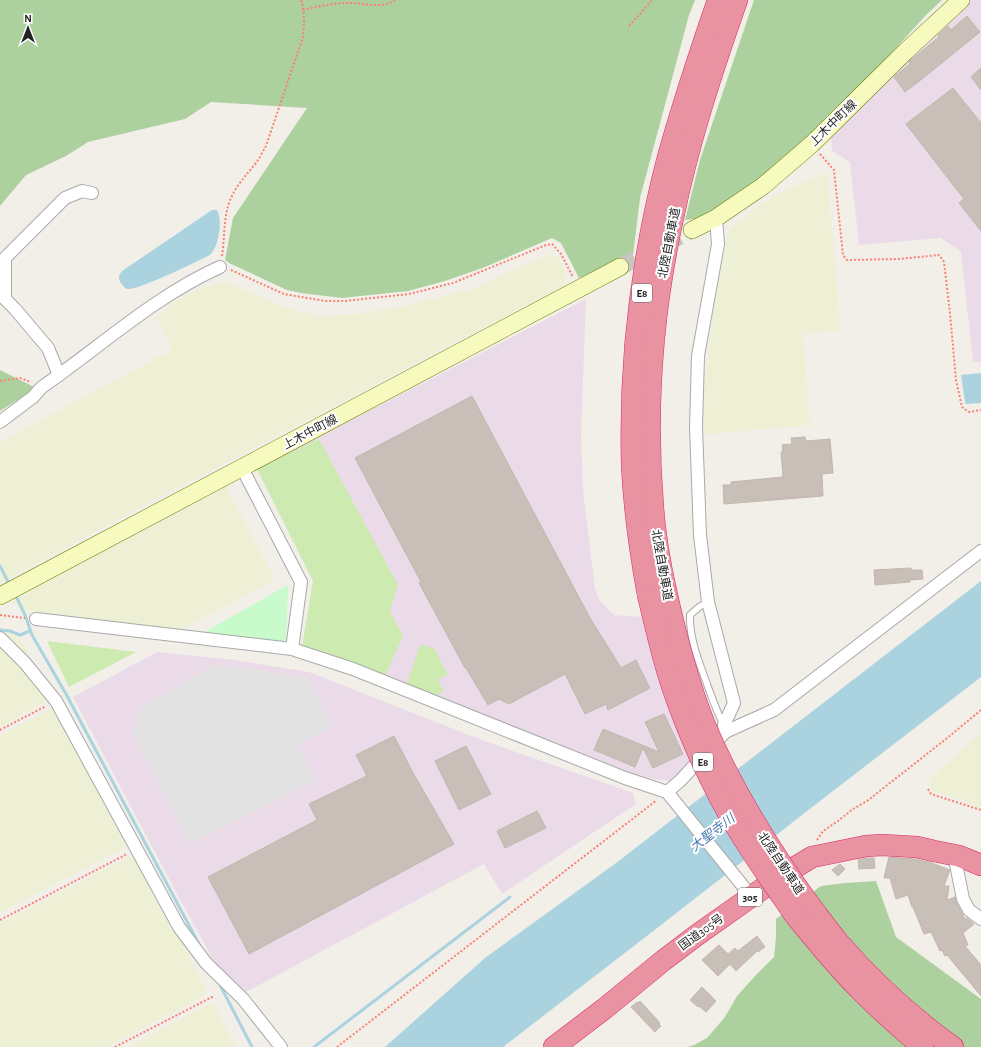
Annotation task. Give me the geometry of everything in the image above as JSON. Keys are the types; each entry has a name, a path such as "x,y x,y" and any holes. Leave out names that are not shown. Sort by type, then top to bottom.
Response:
{"highway":[{"name":"北陸自動車道","path":"657,593 641,552 635,509 632,465 632,419 633,377 638,319 655,214 668,158 685,98 718,0"},
{"name":"北陸自動車道","path":"737,0 702,104 685,164 671,226 656,320 651,371 650,464 658,551 657,593 659,641 672,685 704,764 720,798 763,870 801,909 839,942 869,975 902,1006 952,1047"},
{"name":"国道305号","path":"554,1047 604,1009 748,891 779,876 812,857 866,846 882,845 917,848 951,854 981,865"},
{"name":"北陸自動車道","path":"801,909 824,952 891,1020 923,1047"}],"main road":[{"name":"上木中町線","path":"692,230 716,218 763,186 812,144 906,51 961,0"},
{"name":"上木中町線","path":"0,596 620,268"}],"street":[{"path":"60,374 48,348 5,299 5,258 65,198 82,191 92,193"},
{"path":"668,792 680,781 724,728 734,703 708,602 700,535 696,427 698,356 718,244 716,218"},
{"path":"0,422 33,397 42,387 165,297 188,282 225,268"},
{"path":"242,468 301,582 292,649"},
{"path":"724,728 774,710 981,551"},
{"path":"36,619 292,649 353,669 618,775 668,792 748,891"},
{"path":"0,638 25,663 56,701 180,927 206,963 243,999 281,1047"},
{"path":"951,854 956,864 963,899 969,910 981,919"}],"lane":[{"path":"708,602 699,607 690,615 690,625 698,659 724,728"}],"path":[{"path":"301,0 304,21 303,37 266,146 260,157 236,188 231,197 227,211 224,244 225,268 284,294 325,301 346,301 409,294 452,283 546,245 552,244 561,254 578,289"},
{"path":"303,10 347,3 378,5 389,4 395,0"},
{"path":"629,26 652,0"},
{"path":"812,144 834,170 843,255 847,260 900,259 939,255 944,262 956,380 962,407 969,412 981,410"},
{"path":"0,381 20,378 42,387"},
{"path":"0,615 36,619"},
{"path":"0,730 56,701"},
{"path":"812,857 816,841 822,831 867,801 981,710"},
{"path":"928,789 931,794 981,810"},
{"path":"338,1047 668,792"},
{"path":"0,920 137,849"},
{"path":"115,1047 214,996"}],"shaded area":[{"path":"969,0 981,0 981,362 973,362 961,252 941,238 859,245 850,162 832,151 831,137"},
{"path":"586,299 581,435 583,490 595,589 600,601 614,615 642,617 662,687 692,761 674,781 639,776 302,647 313,581 257,469"},
{"path":"157,652 234,660 309,672 482,740 633,793 636,804 502,894 484,864 244,993 217,967 73,697"},
{"path":"215,664 306,677 333,727 298,744 316,780 191,844 132,733 140,708"}],"green space":[{"path":"0,0 695,0 689,15 640,198 633,255 579,278 561,243 552,238 485,267 445,281 408,291 342,298 287,290 225,260 233,218 307,108 211,102 185,119 88,142 66,156 26,175 0,206"},
{"path":"754,0 942,0 926,15 866,81 832,111 788,157 731,201 696,219 685,220 700,160"},
{"path":"824,173 827,174 840,330 803,334 810,425 703,435 705,380 715,301 729,229 773,196"},
{"path":"552,254 559,258 565,271 565,285 111,523 0,583 0,442 169,351 172,348 158,320 159,315 176,301 197,289 226,282 278,304 319,316 360,314 404,306 473,289 546,255"},
{"path":"0,370 34,387 27,394 0,411"},
{"path":"319,439 398,585 390,611 403,636 385,676 327,654 302,647 313,581 257,469"},
{"path":"226,486 275,580 181,630 22,610 14,604 13,599"},
{"path":"288,585 286,645 199,635"},
{"path":"0,632 19,636 51,695 47,701 0,726"},
{"path":"47,641 136,652 69,687"},
{"path":"420,645 434,648 448,675 438,679 443,690 437,696 407,684"},
{"path":"52,708 58,710 129,843 127,846 0,913 0,736"},
{"path":"981,732 981,807 933,790 928,781"},
{"path":"137,854 205,987 204,996 107,1047 0,1047 0,924"},
{"path":"876,881 896,937 981,999 981,1047 687,1047 707,1038 725,1017 737,996 774,957 776,919 821,886"},
{"path":"210,1004 214,1005 236,1047 127,1047"}],"water":[{"path":"212,210 217,210 219,214 220,226 218,239 211,254 141,286 127,289 123,286 119,279 122,271"},
{"path":"981,373 981,403 966,404 961,375"},
{"name":"大聖寺川","path":"981,581 981,677 503,1047 385,1047 485,958 616,863"}],"building":[{"path":"967,16 980,32 905,92 894,77 910,64 909,62 911,60 939,37 938,35 948,26 951,30"},
{"path":"981,68 981,90 971,77"},
{"path":"953,88 981,123 981,231 959,203 964,199 906,124"},
{"path":"472,396 590,618 621,668 636,660 650,688 608,710 606,704 585,714 565,674 509,704 499,699 488,705 465,668 419,583 421,582 355,458"},
{"path":"805,437 806,441 830,439 833,473 822,474 823,496 724,504 723,485 731,485 731,482 783,477 781,452 783,452 782,445 792,444 791,438"},
{"path":"911,568 911,570 922,570 923,579 910,580 910,582 875,585 874,570"},
{"path":"664,714 683,754 653,768 643,748 635,767 594,750 603,729 659,752 645,722"},
{"path":"394,736 412,771 454,844 249,954 208,877 317,820 309,804 367,776 356,755"},
{"path":"466,746 491,794 459,810 435,761"},
{"path":"537,811 546,828 505,848 497,831"},
{"path":"889,857 915,859 929,862 950,870 944,886 949,886 947,900 955,897 965,919 967,918 974,924 963,933 968,945 965,946 981,965 981,996 947,955 945,956 942,950 940,951 931,932 924,934 908,895 896,899 890,878 884,878"},
{"path":"874,858 875,868 859,869 858,860"},
{"path":"840,864 845,869 838,876 832,870"},
{"path":"757,936 765,947 758,952 757,951 736,971 730,964 718,976 702,960 719,945 728,954 735,948 738,951"},
{"path":"702,987 716,1001 706,1012 690,1000"},
{"path":"640,1001 660,1023 659,1024 661,1026 655,1032 631,1007"}],"waterway":[{"path":"0,566 10,586"},
{"path":"15,594 32,635 66,694 200,946"},
{"path":"0,630 10,631 20,635 30,631"},
{"path":"314,1047 510,897"},
{"path":"218,981 252,1047"}],"tunnel":[{"path":"620,267 692,230"}]}
